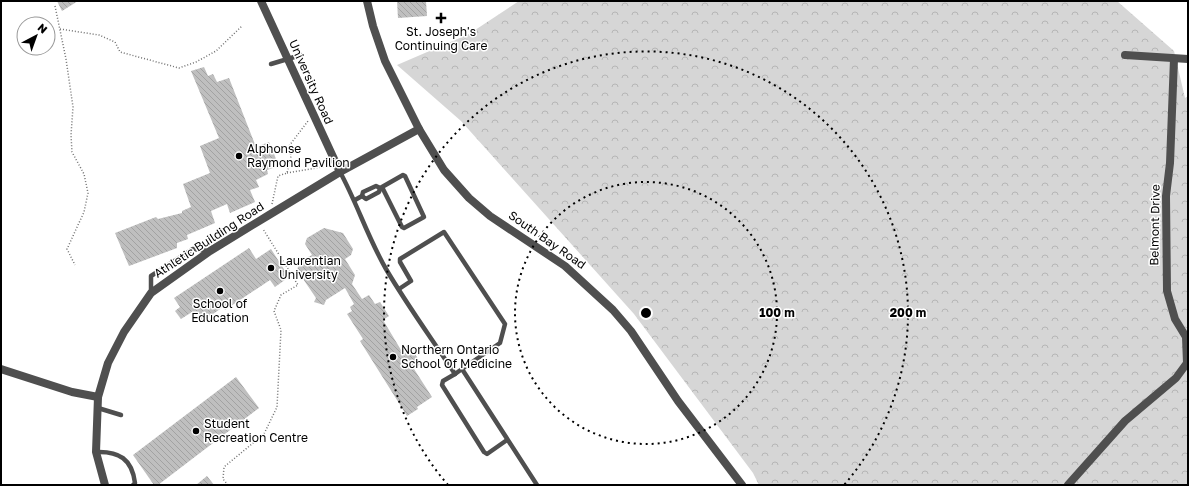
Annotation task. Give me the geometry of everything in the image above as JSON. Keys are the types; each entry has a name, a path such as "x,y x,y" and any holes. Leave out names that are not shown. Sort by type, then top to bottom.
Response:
{"street":[{"name":"University Road","path":"261,1 340,172"},
{"name":"South Bay Road","path":"368,1 373,26 385,61 419,129 444,170 469,198 490,216 565,266 614,310 631,331 678,401 742,485"},
{"path":"1125,55 1188,60"},
{"name":"Belmont Drive","path":"1174,59 1170,163 1166,196 1167,291 1175,319 1186,337 1187,363"},
{"name":"Athletic Building Road","path":"105,485 96,452 95,435 98,397 108,363 124,332 151,293 210,252 269,215 340,172 419,129"},
{"path":"1068,485 1125,421 1176,378 1187,363"},
{"path":"1,369 64,390 98,397"}],"lane":[{"path":"271,64 301,55"},
{"path":"340,172 355,200 373,242 399,289 455,374"},
{"path":"355,200 362,196 366,199 379,192 381,188 403,175 405,176 424,217 404,228 402,227 381,188"},
{"path":"399,289 411,282 400,262 400,259 444,232 504,324 500,344 443,381 442,384 484,452 487,454 507,440"},
{"path":"151,293 151,276 193,250 210,252"},
{"path":"462,369 537,485"},
{"path":"98,408 121,415"},
{"path":"96,452 110,451 117,454 125,461 133,472 135,483 133,485"}],"path":[{"path":"55,6 74,107 71,135 72,152 84,174 88,193 84,212 67,249 75,265"},
{"path":"60,29 98,35 115,42 120,52 178,68 196,62 216,50 242,26"},
{"path":"287,173 291,156 289,146 313,115"},
{"path":"269,215 278,176 287,173 326,167 335,163"},
{"path":"228,485 223,479 224,467 264,434 277,406 280,330 274,312 281,295 298,285 258,222"}],"green space":[{"path":"519,1 1117,1 1174,51 1185,98 1188,96 1188,485 759,485 753,473 634,314 461,121 397,65 469,34"}],"building":[{"path":"57,1 78,1 62,11"},
{"path":"397,1 426,1 427,16 398,18"},
{"name":"Alphonse Raymond Pavilion","path":"204,67 208,76 213,74 217,82 229,78 256,147 269,142 279,166 267,170 268,174 256,180 259,187 250,190 255,202 230,213 227,204 211,211 215,223 187,235 188,239 177,243 177,248 129,266 115,233 156,217 158,219 182,213 182,211 191,207 183,184 210,173 200,146 219,138 191,71"},
{"path":"324,228 343,233 353,249 351,255 345,259 355,275 352,284 362,299 369,295 375,304 380,302 389,316 383,320 401,350 409,344 421,364 414,369 432,397 407,416 360,341 363,339 347,314 352,311 350,307 354,304 345,288 326,300 324,305 314,302 316,298 297,270 300,261 312,255 305,244 307,238"},
{"name":"School of Education","path":"249,248 256,259 271,249 289,277 275,287 270,280 225,310 223,307 200,323 192,312 181,319 175,311 180,307 174,298"},
{"name":"Student Recreation Centre","path":"236,377 259,408 158,485 154,485 133,455"},
{"path":"207,476 214,485 196,485"}],"place":[{"name":"St. Joseph's Continuing Care","path":"441,18"},
{"name":"Alphonse Raymond Pavilion","path":"239,156"},
{"name":"Laurentian University","path":"271,268"},
{"name":"School of Education","path":"220,291"},
{"name":"Northern Ontario School Of Medicine","path":"393,357"},
{"name":"Student Recreation Centre","path":"196,431"}]}
